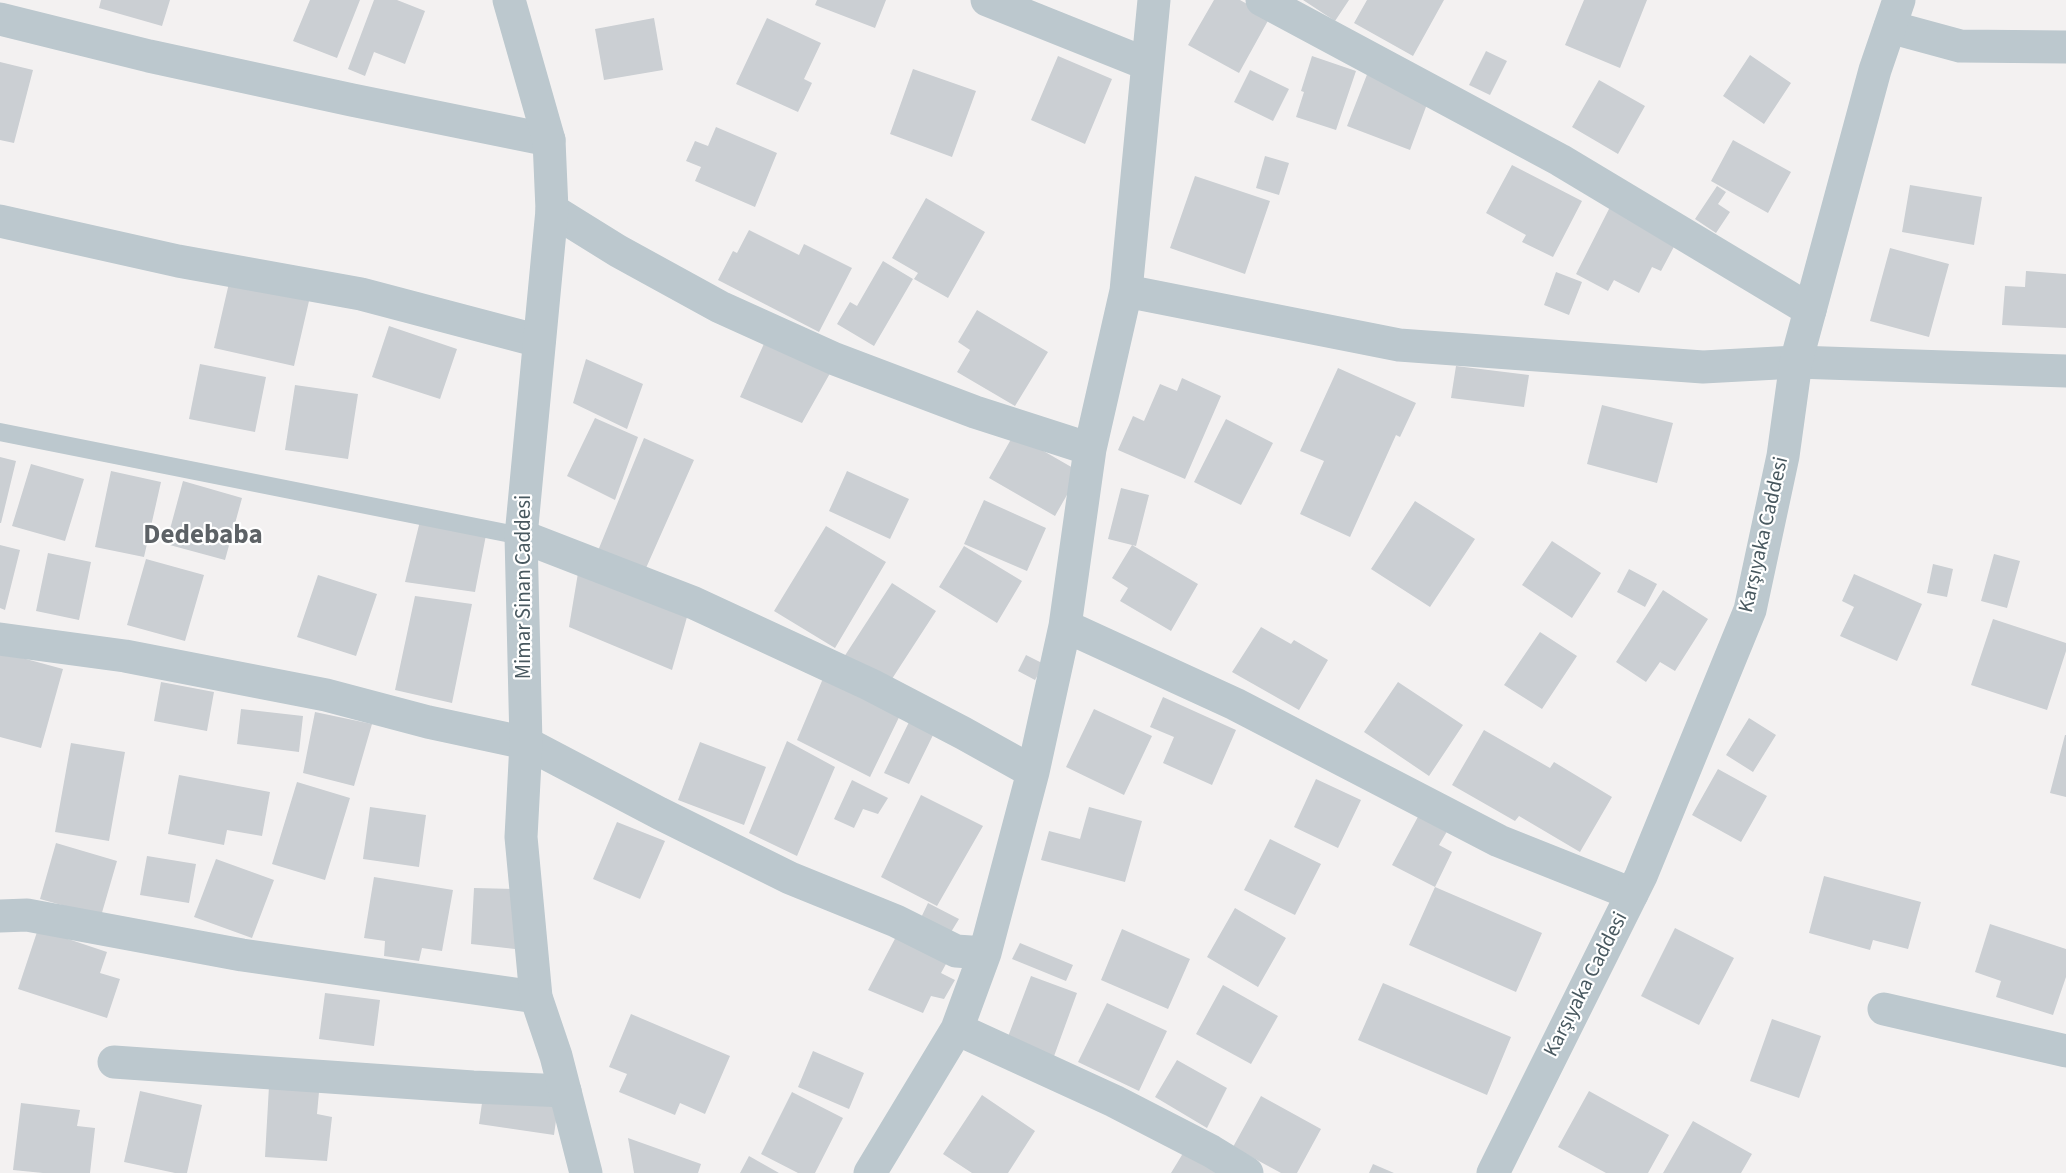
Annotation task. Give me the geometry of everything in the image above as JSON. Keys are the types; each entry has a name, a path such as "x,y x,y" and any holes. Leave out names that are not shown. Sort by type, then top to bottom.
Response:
{"street":[{"name":"Mimar Sinan Caddesi","path":"509,0 549,140 552,210 521,536 526,743 521,837 536,997 556,1056 586,1173"},
{"path":"987,0 1147,64"},
{"path":"870,1173 957,1029 985,953 1033,772 1065,626 1090,448 1126,291 1154,0"},
{"path":"1262,0 1560,160 1810,310"},
{"path":"1894,13 1960,46 2066,47"},
{"name":"Karşıyaka Caddesi","path":"1493,1173 1632,894 1750,610 1783,456 1796,362 1875,70 1894,13"},
{"path":"0,19 160,58 549,140"},
{"path":"552,210 618,251 720,307 835,359 975,412 1090,448"},
{"path":"0,221 178,261 361,294 539,341"},
{"path":"1126,291 1399,345 1703,367 1796,362 2066,371"},
{"path":"521,536 694,603 871,685 1033,772"},
{"path":"1065,626 1235,704 1499,841 1632,894"},
{"path":"0,639 125,656 315,693 428,722 526,743 790,878 896,921 956,951 985,953"},
{"path":"0,916 27,915 242,956 536,997"},
{"path":"1884,1009 2066,1051"},
{"path":"957,1029 1114,1101 1247,1173"},
{"path":"114,1062 473,1087 565,1091"}],"lane":[{"path":"0,432 521,536"}],"building":[{"path":"101,0 170,0 162,26 99,8"},
{"path":"310,0 360,0 337,58 293,41"},
{"path":"374,0 397,0 425,11 405,64 374,52 365,76 348,69"},
{"path":"817,0 886,0 875,28 815,5"},
{"path":"1214,0 1240,0 1270,17 1239,73 1188,45"},
{"path":"1303,0 1349,0 1335,21"},
{"path":"1367,0 1444,0 1413,56 1354,23"},
{"path":"1584,0 1647,0 1620,68 1565,45"},
{"path":"654,18 663,70 604,80 595,29"},
{"path":"767,18 821,43 804,79 812,83 798,112 736,84"},
{"path":"1486,51 1507,61 1490,95 1469,85"},
{"path":"1750,55 1791,83 1764,124 1723,96"},
{"path":"1058,56 1112,79 1085,144 1031,120"},
{"path":"1312,56 1356,71 1336,130 1296,117"},
{"path":"0,62 33,70 14,143 0,140"},
{"path":"913,69 976,91 952,157 890,134"},
{"path":"1250,70 1289,89 1273,121 1234,102"},
{"path":"1368,72 1430,96 1410,150 1347,126"},
{"path":"1599,80 1645,106 1618,154 1572,127"},
{"path":"716,127 777,153 755,207 695,181 701,167 686,161 695,141 708,146"},
{"path":"1733,140 1791,172 1768,213 1711,181"},
{"path":"1265,156 1289,163 1279,195 1256,188"},
{"path":"1512,165 1582,201 1553,257 1522,242 1526,235 1486,213"},
{"path":"1195,176 1270,201 1245,274 1170,248"},
{"path":"1910,185 1982,197 1974,245 1902,232"},
{"path":"1717,186 1726,192 1718,204 1730,212 1716,233 1695,219"},
{"path":"926,198 985,232 948,298 914,279 918,273 892,258"},
{"path":"1610,207 1677,241 1661,271 1652,267 1639,293 1614,280 1608,291 1576,274"},
{"path":"749,230 799,255 804,244 852,268 819,332 718,280 733,251 737,253"},
{"path":"1890,248 1949,264 1929,337 1870,321"},
{"path":"883,261 913,279 874,346 837,324 850,302 857,306"},
{"path":"2026,271 2066,274 2066,328 2002,325 2005,286 2025,287"},
{"path":"1556,272 1582,282 1569,315 1544,305"},
{"path":"229,283 309,301 294,366 214,348"},
{"path":"977,310 1048,352 1015,406 957,372 970,350 958,342"},
{"path":"389,326 457,349 440,399 372,377"},
{"path":"767,337 833,368 802,423 740,397"},
{"path":"586,359 643,384 627,429 573,403"},
{"path":"200,364 266,377 255,432 189,419"},
{"path":"1456,366 1529,375 1524,407 1451,398"},
{"path":"1338,368 1416,403 1400,437 1396,435 1350,537 1300,514 1324,461 1300,451"},
{"path":"1182,378 1221,396 1185,479 1118,450 1133,416 1144,421 1160,384 1177,391"},
{"path":"295,385 358,394 348,459 285,450"},
{"path":"1602,405 1673,423 1657,483 1587,464"},
{"path":"595,418 638,437 615,500 567,476"},
{"path":"1226,419 1273,443 1241,505 1194,482"},
{"path":"1014,434 1080,472 1055,516 989,478"},
{"path":"644,438 694,460 642,577 595,558"},
{"path":"0,457 16,461 1,523 0,523"},
{"path":"31,464 84,479 65,541 12,526"},
{"path":"111,471 161,482 144,557 95,547"},
{"path":"847,471 909,499 890,539 829,511"},
{"path":"183,481 242,498 225,560 166,544"},
{"path":"1121,488 1149,495 1136,546 1108,539"},
{"path":"984,500 1046,528 1027,571 964,544"},
{"path":"1415,501 1475,539 1430,607 1371,569"},
{"path":"420,521 486,535 475,592 405,582"},
{"path":"826,526 886,562 835,648 774,611"},
{"path":"1552,541 1601,573 1572,618 1522,585"},
{"path":"0,545 20,550 5,610 0,608"},
{"path":"1132,545 1198,584 1171,631 1120,601 1128,588 1112,578"},
{"path":"964,546 1022,581 997,623 939,587"},
{"path":"48,553 91,562 79,620 36,611"},
{"path":"1994,554 2020,561 2007,608 1981,601"},
{"path":"146,559 204,575 185,641 127,625"},
{"path":"1933,564 1953,569 1947,597 1927,593"},
{"path":"1629,569 1657,584 1645,607 1617,592"},
{"path":"578,573 687,617 672,670 569,627"},
{"path":"1854,574 1922,604 1897,661 1840,636 1854,607 1842,601"},
{"path":"318,575 377,594 356,656 297,637"},
{"path":"892,583 936,611 888,685 844,657"},
{"path":"1663,590 1708,619 1675,671 1660,662 1646,682 1616,662"},
{"path":"415,596 472,604 452,703 395,690"},
{"path":"1993,619 2066,643 2066,651 2047,710 1971,685"},
{"path":"1261,627 1291,644 1294,640 1328,660 1299,710 1232,672"},
{"path":"1540,632 1577,656 1542,709 1504,685"},
{"path":"0,652 63,669 41,748 0,737"},
{"path":"1026,655 1044,664 1035,680 1018,671"},
{"path":"827,669 904,707 870,777 797,740"},
{"path":"161,682 214,692 207,731 154,721"},
{"path":"1398,682 1463,725 1429,776 1364,732"},
{"path":"1163,697 1236,730 1212,785 1163,763 1174,737 1150,727"},
{"path":"241,709 303,716 299,752 237,744"},
{"path":"1094,709 1152,736 1124,795 1066,767"},
{"path":"315,712 372,724 354,786 303,773"},
{"path":"1749,718 1776,735 1753,772 1726,755"},
{"path":"910,720 934,733 909,784 884,773"},
{"path":"1484,730 1550,768 1554,762 1612,797 1580,852 1519,816 1515,821 1452,785"},
{"path":"2066,735 2066,797 2050,793"},
{"path":"787,741 835,767 797,856 749,833"},
{"path":"700,742 766,767 744,825 678,800"},
{"path":"71,743 125,752 109,841 55,832"},
{"path":"1718,769 1767,796 1741,842 1692,815"},
{"path":"179,775 270,792 262,836 227,830 224,845 168,834"},
{"path":"1316,779 1361,800 1338,848 1294,827"},
{"path":"852,780 888,798 878,814 863,809 854,828 834,819"},
{"path":"297,782 350,798 325,880 272,864"},
{"path":"921,795 983,826 937,906 881,877"},
{"path":"370,807 426,815 419,867 363,859"},
{"path":"1089,807 1142,821 1125,882 1041,860 1049,831 1080,839"},
{"path":"1420,813 1449,828 1439,845 1452,852 1435,887 1392,865"},
{"path":"617,822 665,841 640,899 593,879"},
{"path":"1270,839 1321,864 1295,915 1244,890"},
{"path":"56,843 117,861 101,916 40,899"},
{"path":"147,856 196,864 189,903 140,895"},
{"path":"216,859 274,880 252,938 194,917"},
{"path":"1824,876 1921,902 1908,949 1873,940 1870,950 1809,933"},
{"path":"374,877 453,890 442,951 422,948 419,961 384,956 385,941 364,938"},
{"path":"1435,887 1542,933 1516,992 1409,945"},
{"path":"474,888 515,889 515,949 471,944"},
{"path":"928,903 959,919 948,937 919,922"},
{"path":"1235,908 1286,938 1258,987 1207,957"},
{"path":"1990,924 2066,949 2066,977 2053,1015 1996,997 2001,981 1975,972"},
{"path":"1675,928 1734,958 1699,1025 1641,996"},
{"path":"38,929 107,952 100,973 120,979 107,1018 18,989"},
{"path":"1122,929 1190,959 1168,1009 1101,980"},
{"path":"898,933 951,955 941,973 955,980 944,999 931,996 923,1013 868,990"},
{"path":"1020,943 1073,965 1066,981 1012,959"},
{"path":"1031,976 1077,993 1053,1059 1006,1042"},
{"path":"1383,983 1511,1037 1487,1095 1358,1040"},
{"path":"1223,985 1278,1016 1251,1064 1196,1034"},
{"path":"325,993 380,1000 374,1046 319,1039"},
{"path":"1107,1003 1167,1031 1139,1091 1078,1062"},
{"path":"631,1014 730,1056 705,1114 680,1103 675,1115 619,1092 627,1074 609,1067"},
{"path":"1772,1019 1821,1036 1799,1098 1750,1081"},
{"path":"813,1051 864,1073 849,1109 798,1087"},
{"path":"1177,1060 1227,1088 1207,1128 1155,1097"},
{"path":"269,1086 319,1092 317,1114 332,1117 327,1161 265,1157"},
{"path":"140,1091 202,1105 187,1173 175,1173 124,1162"},
{"path":"1589,1091 1669,1135 1648,1173 1606,1173 1558,1147"},
{"path":"792,1092 843,1118 815,1173 798,1173 761,1154"},
{"path":"982,1095 1035,1131 1008,1173 972,1173 943,1154"},
{"path":"483,1096 558,1106 554,1135 479,1124"},
{"path":"1261,1096 1321,1129 1297,1173 1281,1173 1233,1147"},
{"path":"21,1103 80,1110 77,1126 95,1128 90,1173 43,1173 13,1170"},
{"path":"1693,1121 1752,1154 1741,1173 1663,1173"},
{"path":"628,1138 701,1164 698,1173 634,1173"},
{"path":"1185,1150 1224,1173 1171,1173"},
{"path":"749,1156 779,1173 740,1173"},
{"path":"1373,1164 1394,1173 1369,1173"}],"district":[{"name":"Dedebaba","path":"203,537"}]}
